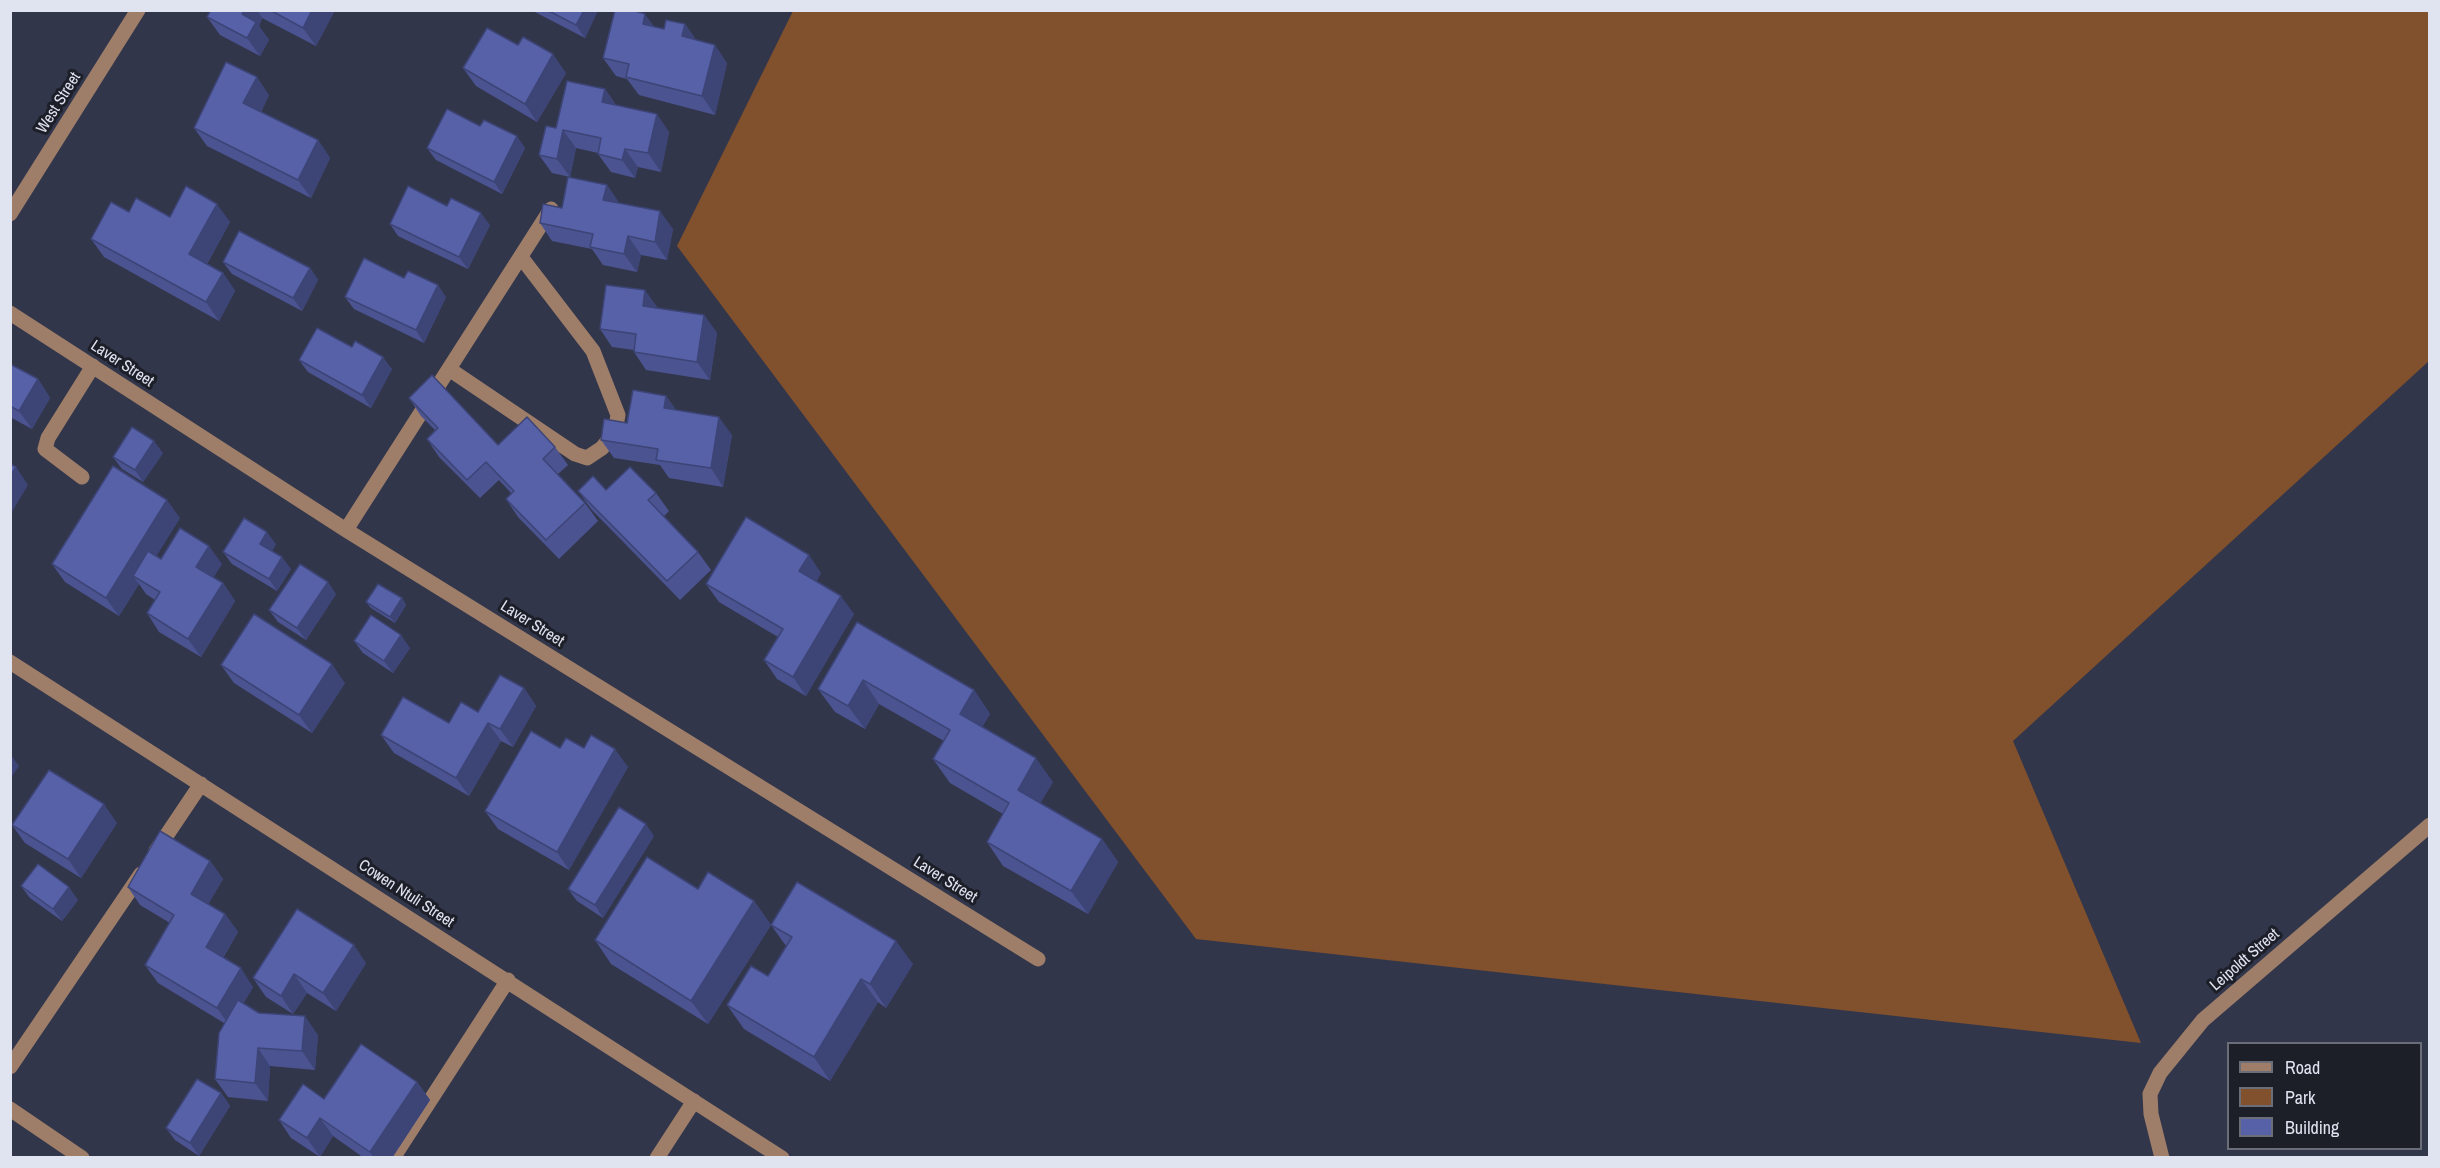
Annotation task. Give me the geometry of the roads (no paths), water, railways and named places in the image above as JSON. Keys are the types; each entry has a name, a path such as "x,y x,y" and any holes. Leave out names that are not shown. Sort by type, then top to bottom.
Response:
{"street":[{"name":"West Street","path":"10,214 138,10"},
{"path":"346,530 553,207"},
{"path":"449,369 575,454 587,458 602,448 615,432 618,415 593,351 521,257"},
{"name":"Laver Street","path":"10,313 346,530 1038,958"},
{"path":"82,477 45,449 48,438 93,366"},
{"name":"Cowen Ntuli Street","path":"10,662 782,1158"},
{"path":"10,1067 201,784"},
{"name":"Leipoldt Street","path":"2162,1158 2151,1114 2150,1094 2160,1073 2203,1020 2430,825"},
{"path":"393,1158 507,980"},
{"path":"657,1158 694,1101"},
{"path":"10,1109 82,1158"}]}
